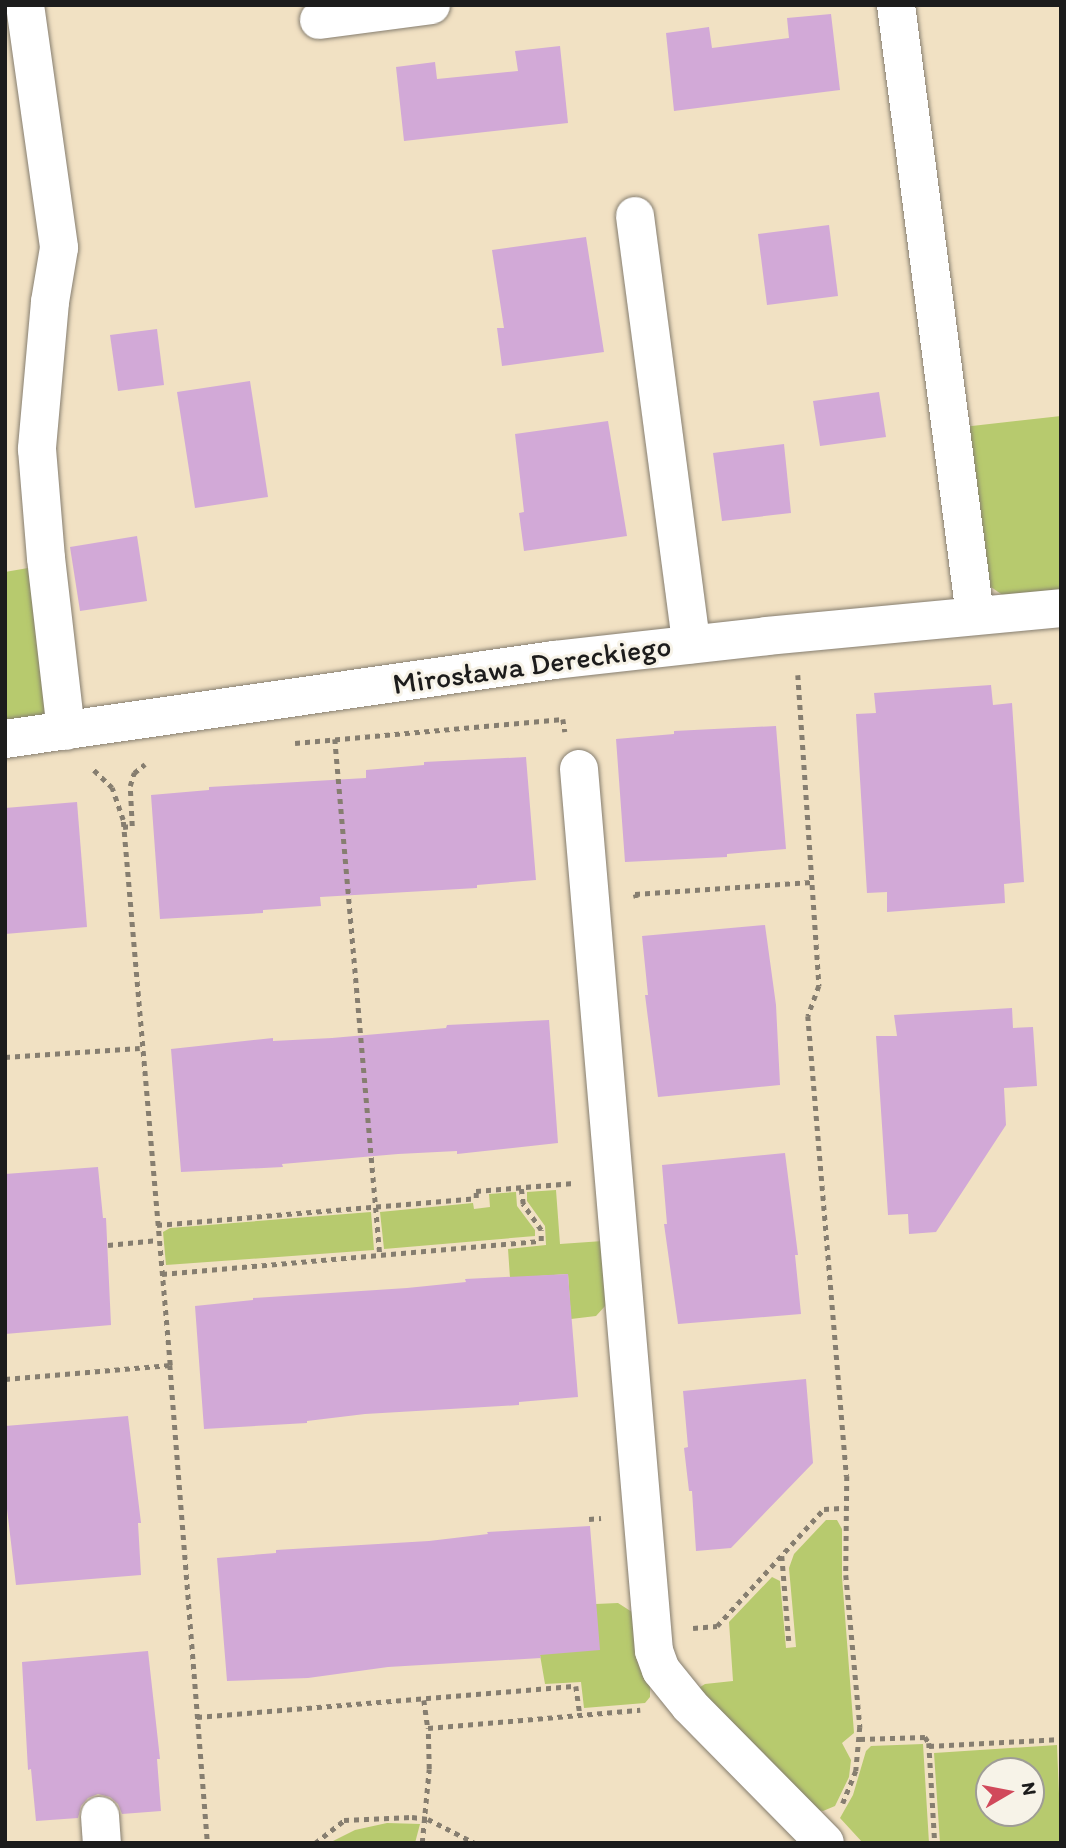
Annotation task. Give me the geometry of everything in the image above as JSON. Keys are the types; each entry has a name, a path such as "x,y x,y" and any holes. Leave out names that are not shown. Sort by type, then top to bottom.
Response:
{"street":[{"path":"25,5 59,248 50,302 37,449 46,558 66,731"},
{"path":"319,20 432,5"},
{"path":"896,5 975,616"},
{"path":"635,216 691,645"},
{"name":"Mirosława Dereckiego","path":"5,739 554,660 795,633 1061,608"},
{"path":"579,769 653,1644 661,1670 690,1706 820,1838"}],"path":[{"path":"795,633 819,986 808,1016 847,1476 846,1575 860,1739 852,1785 820,1838"},
{"path":"284,745 549,720"},
{"path":"335,739 380,1255"},
{"path":"123,828 132,826 130,786 134,773 149,762"},
{"path":"83,765 98,773 113,788 120,804 123,828 208,1843"},
{"path":"635,894 812,882"},
{"path":"5,1058 140,1048"},
{"path":"157,1226 476,1198 476,1191 613,1180"},
{"path":"162,1274 541,1241 541,1230 523,1204 521,1187"},
{"path":"108,1245 158,1240"},
{"path":"5,1379 170,1365"},
{"path":"653,1644 694,1640 693,1628 717,1626 824,1509 847,1508"},
{"path":"782,1555 789,1641"},
{"path":"197,1717 576,1686 580,1715"},
{"path":"422,1843 429,1769 424,1700"},
{"path":"428,1728 690,1706"},
{"path":"860,1739 925,1737 929,1746 934,1843"},
{"path":"929,1746 1061,1739"},
{"path":"315,1843 344,1820 425,1818 475,1843"}],"green space":[{"path":"1061,416 1061,594 1010,600 982,581 963,427"},
{"path":"28,568 48,719 5,723 5,572"},
{"path":"556,1190 560,1244 603,1241 606,1305 596,1316 571,1319 568,1274 510,1278 508,1249 546,1245 545,1226 527,1201 527,1192"},
{"path":"516,1192 517,1206 535,1230 535,1236 384,1249 380,1212 473,1203 474,1209 490,1207 489,1194"},
{"path":"371,1212 374,1250 166,1265 163,1232 170,1228"},
{"path":"826,1520 837,1520 842,1529 842,1577 854,1733 842,1743 851,1760 849,1777 835,1806 823,1811 817,1810 697,1689 705,1684 733,1681 729,1622 772,1577 780,1581 786,1648 796,1647 789,1568 794,1554"},
{"path":"618,1603 632,1612 650,1683 650,1697 645,1703 584,1708 581,1682 545,1684 540,1655 596,1604"},
{"path":"923,1744 929,1843 863,1843 840,1818 853,1795 866,1751 871,1746"},
{"path":"1057,1745 1061,1843 940,1843 934,1753"},
{"path":"387,1823 420,1824 415,1843 329,1843 355,1830"}],"building":[{"path":"831,14 840,90 674,111 666,33 709,27 712,48 789,38 787,18"},
{"path":"560,46 568,123 404,141 396,67 435,62 437,79 518,71 515,51"},
{"path":"829,225 838,296 767,305 758,234"},
{"path":"586,237 604,352 502,366 497,328 504,328 492,250"},
{"path":"157,329 164,385 118,391 110,335"},
{"path":"250,381 268,497 195,508 177,392"},
{"path":"879,392 886,437 820,446 813,401"},
{"path":"608,421 627,536 524,551 519,513 524,512 515,434"},
{"path":"784,444 791,513 722,521 713,453"},
{"path":"137,536 147,601 80,611 70,547"},
{"path":"991,685 993,705 1012,703 1024,882 1004,884 1005,903 887,912 887,892 867,893 856,714 876,713 874,693"},
{"path":"776,726 786,849 727,854 727,857 625,862 616,739 674,734 674,731"},
{"path":"526,757 536,880 477,885 477,888 320,897 321,906 263,910 263,913 160,919 151,795 209,790 209,787 366,778 366,770 424,765 424,762"},
{"path":"77,802 87,927 5,934 5,808"},
{"path":"765,925 776,1005 780,1085 658,1097 645,995 648,995 642,936"},
{"path":"1012,1008 1013,1028 1033,1027 1037,1086 1004,1088 1006,1125 936,1232 909,1234 908,1214 888,1215 876,1036 897,1036 894,1015"},
{"path":"549,1020 558,1143 457,1154 457,1151 398,1154 282,1164 283,1167 181,1172 171,1049 273,1038 273,1041 332,1038 446,1028 447,1025"},
{"path":"785,1153 798,1255 795,1255 801,1314 678,1324 664,1224 667,1224 662,1165"},
{"path":"98,1167 103,1218 106,1218 111,1325 5,1334 5,1174"},
{"path":"568,1274 578,1397 519,1402 519,1405 365,1414 307,1423 204,1429 195,1306 253,1298 407,1288 466,1282 465,1279"},
{"path":"806,1379 813,1463 731,1548 696,1551 692,1491 689,1491 684,1448 688,1447 683,1391"},
{"path":"128,1416 141,1523 138,1523 141,1575 16,1585 5,1492 5,1426"},
{"path":"590,1526 600,1650 540,1655 541,1658 388,1667 308,1678 227,1681 217,1558 276,1553 276,1550 429,1541 488,1534 487,1532"},
{"path":"148,1651 160,1759 157,1759 161,1811 122,1814 118,1804 110,1797 98,1794 88,1798 81,1806 78,1818 36,1821 31,1769 28,1770 22,1662"}]}
